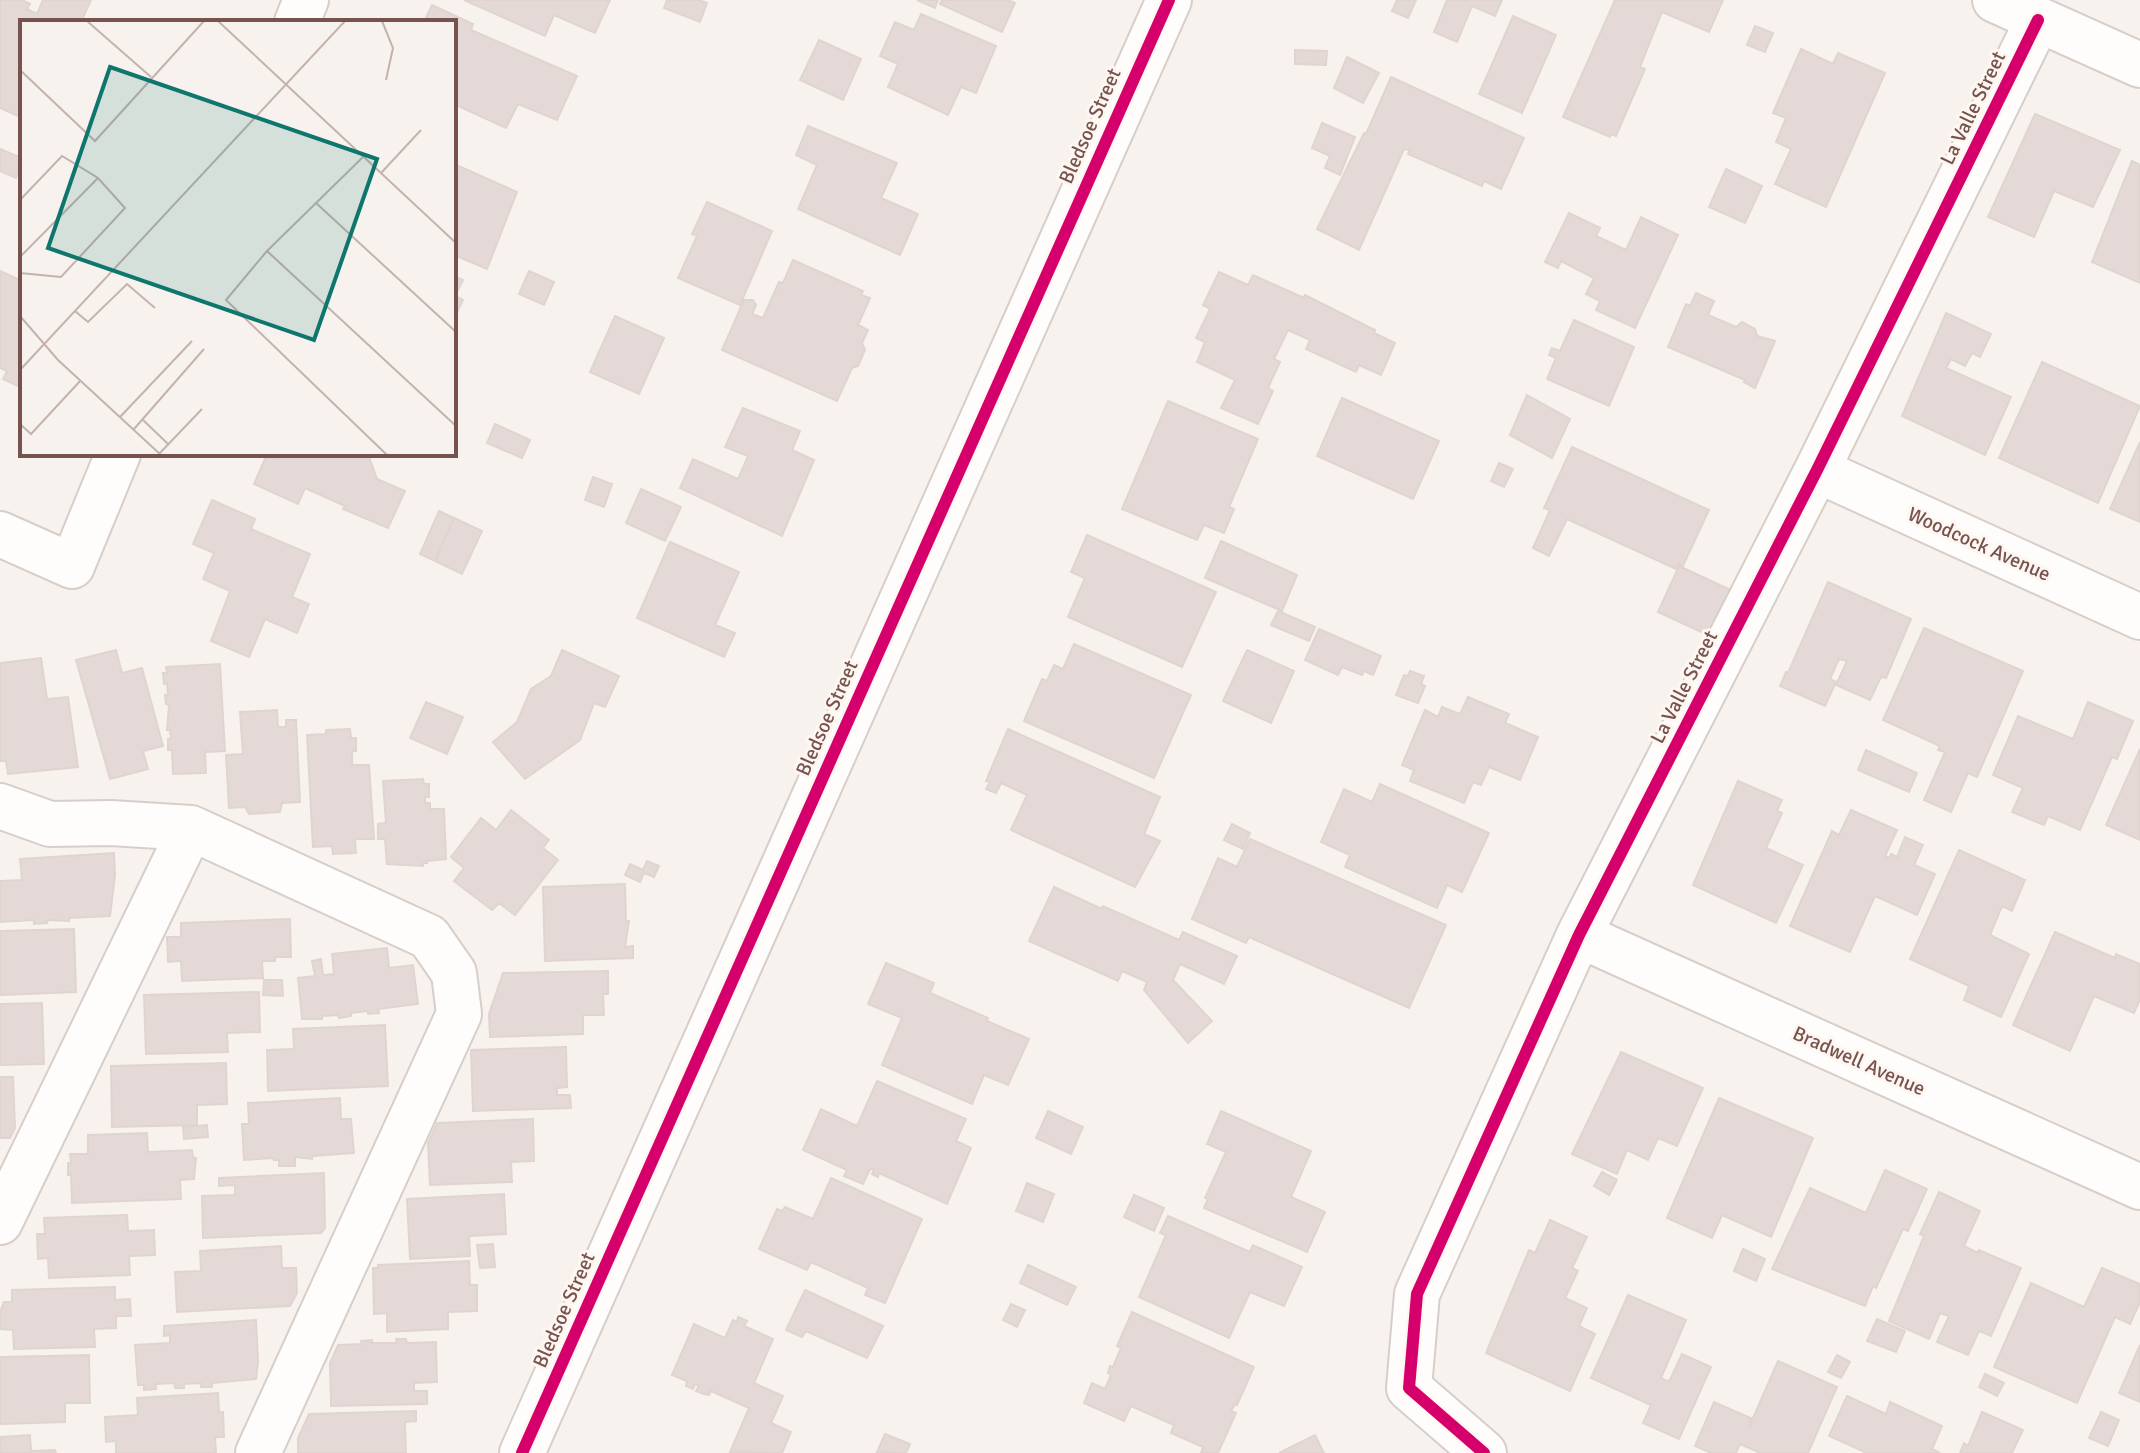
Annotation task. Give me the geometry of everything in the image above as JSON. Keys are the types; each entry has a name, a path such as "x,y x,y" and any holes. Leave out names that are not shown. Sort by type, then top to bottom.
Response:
{"street":[{"path":"298,20 306,0"},
{"name":"Bledsoe Street","path":"522,1453 1169,0"},
{"path":"1995,0 2140,65"},
{"name":"La Valle Street","path":"1484,1453 1409,1388 1417,1294 1579,935 1817,470 2038,20"},
{"path":"0,534 72,566 117,456"},
{"name":"Woodcock Avenue","path":"1817,470 2140,617"},
{"path":"0,806 50,824 111,823 191,828 429,937 454,973 459,1014 258,1453"},
{"path":"0,1222 191,828"},
{"name":"Bradwell Avenue","path":"1579,935 2140,1187"}],"building":[{"path":"0,0 22,0 30,4 27,9 37,14 43,0 91,0 82,20 20,20 20,117 0,108"},
{"path":"464,0 610,0 595,33 554,15 545,36"},
{"path":"667,0 707,3 700,22 664,8"},
{"path":"917,0 938,0 935,8"},
{"path":"942,0 1008,0 1015,3 1002,32 940,4"},
{"path":"1397,0 1416,0 1408,18 1392,11"},
{"path":"1447,0 1502,0 1495,16 1472,6 1457,42 1434,32"},
{"path":"1615,0 1723,0 1709,32 1662,12 1640,67 1645,69 1616,136 1611,134 1610,137 1563,117"},
{"path":"432,5 473,24 471,30 577,76 557,120 518,104 506,128 456,105 456,20 425,20"},
{"path":"921,14 996,46 976,93 961,87 948,115 888,87 898,64 880,56 895,22 914,30"},
{"path":"1513,16 1556,35 1522,113 1479,94"},
{"path":"1755,26 1773,33 1765,52 1747,45"},
{"path":"819,40 861,59 843,100 800,80"},
{"path":"1801,49 1833,64 1838,53 1885,73 1826,207 1775,184 1791,149 1776,142 1786,118 1773,113"},
{"path":"1295,50 1327,51 1326,65 1295,64"},
{"path":"1347,57 1379,73 1363,103 1334,88"},
{"path":"1391,77 1524,138 1501,189 1484,181 1482,186 1408,154 1410,150 1404,149 1359,250 1317,229 1366,134"},
{"path":"2035,114 2120,150 2093,207 2054,191 2034,237 1988,217"},
{"path":"1322,123 1355,137 1340,175 1325,168 1330,156 1312,148"},
{"path":"808,126 897,163 881,198 918,214 900,255 798,209 817,165 796,155"},
{"path":"0,149 20,157 16,178 0,171"},
{"path":"2132,161 2140,165 2140,283 2092,262"},
{"path":"456,165 517,192 487,269 456,256"},
{"path":"1726,169 1762,186 1745,223 1709,207"},
{"path":"707,202 772,231 740,305 678,278 697,236 692,234"},
{"path":"1569,213 1600,228 1596,236 1626,250 1641,217 1678,235 1635,328 1596,310 1600,301 1586,294 1594,278 1561,261 1558,268 1545,262"},
{"path":"793,260 863,291 861,295 870,298 858,325 868,330 862,343 865,350 858,366 852,368 837,401 722,350 744,300 753,300 756,305 752,314 763,318"},
{"path":"0,271 20,280 20,387 3,379 7,371 0,368"},
{"path":"529,271 554,282 544,305 519,294"},
{"path":"1219,272 1248,285 1253,275 1304,298 1305,295 1375,330 1374,333 1395,343 1381,375 1359,365 1356,372 1306,349 1310,340 1288,330 1274,359 1280,362 1268,388 1273,391 1258,424 1221,408 1235,380 1197,362 1205,342 1196,338 1210,309 1203,305"},
{"path":"456,277 463,280 456,294"},
{"path":"1696,293 1714,301 1708,315 1736,327 1742,322 1755,329 1757,336 1775,341 1755,388 1745,380 1668,347 1686,304 1690,306"},
{"path":"456,296 463,300 456,315"},
{"path":"1946,313 1991,334 1980,357 1972,353 1965,366 1951,359 1946,368 2011,397 1985,455 1902,416"},
{"path":"615,316 664,338 639,394 590,372"},
{"path":"1574,320 1634,347 1609,406 1547,379 1556,358 1549,355 1552,348 1560,351"},
{"path":"2042,362 2140,406 2098,503 1999,458"},
{"path":"1527,395 1570,419 1552,458 1510,435"},
{"path":"1342,398 1439,441 1413,499 1317,456"},
{"path":"1168,401 1258,439 1229,507 1234,509 1224,533 1204,525 1197,540 1122,509"},
{"path":"743,408 800,431 792,450 814,460 782,536 680,488 693,459 738,479 748,456 725,447"},
{"path":"495,424 530,440 522,458 487,443"},
{"path":"2140,442 2140,522 2110,509"},
{"path":"1572,447 1709,510 1683,566 1679,564 1676,569 1567,519 1549,556 1533,548 1550,510 1544,508"},
{"path":"266,456 369,456 377,479 405,491 388,528 343,509 345,506 305,488 298,504 254,484"},
{"path":"1499,463 1513,469 1504,487 1491,481"},
{"path":"593,477 612,484 604,507 585,500"},
{"path":"641,489 681,507 665,541 626,523"},
{"path":"212,500 255,519 251,529 310,554 292,597 309,604 297,633 265,619 249,657 211,641 230,591 203,579 214,553 193,544"},
{"path":"439,511 454,518 435,561 420,554"},
{"path":"454,518 482,531 462,574 435,561"},
{"path":"1087,535 1216,592 1182,667 1068,617 1085,578 1071,572"},
{"path":"1221,541 1297,575 1282,611 1205,578"},
{"path":"670,542 739,572 715,625 735,633 724,657 637,618"},
{"path":"1679,566 1735,592 1714,638 1658,612"},
{"path":"1828,582 1911,619 1886,678 1881,677 1870,700 1836,685 1847,661 1839,659 1830,679 1836,682 1825,706 1780,686"},
{"path":"1278,611 1315,627 1309,641 1271,625"},
{"path":"1924,628 2023,671 1977,777 1968,773 1951,812 1924,800 1945,752 1938,750 1940,746 1883,720"},
{"path":"1319,629 1381,656 1373,675 1364,671 1362,675 1342,667 1338,675 1305,660"},
{"path":"1074,644 1191,695 1154,778 1024,721 1042,679 1047,681 1054,665 1063,669"},
{"path":"116,650 122,673 142,668 163,746 143,751 148,769 110,779 76,660"},
{"path":"562,650 619,676 605,707 594,703 580,740 525,779 493,742 517,722 531,689 551,676"},
{"path":"1247,650 1294,671 1271,723 1223,701"},
{"path":"41,658 47,699 68,697 78,767 8,774 6,761 0,761 0,663"},
{"path":"220,664 225,751 205,752 206,773 173,774 172,750 168,750 168,739 171,739 170,730 167,730 167,683 164,684 163,673 167,673 166,667"},
{"path":"1410,671 1424,676 1421,684 1425,686 1418,703 1396,695 1404,675 1408,676"},
{"path":"1468,697 1509,714 1505,723 1538,737 1520,780 1489,767 1481,785 1473,782 1464,803 1410,781 1414,770 1402,765 1425,710 1438,717 1442,707 1460,714"},
{"path":"426,702 463,717 447,754 410,738"},
{"path":"2088,702 2133,721 2117,759 2112,757 2080,830 2048,816 2044,825 2012,812 2023,788 1993,775 2018,716 2073,739"},
{"path":"277,710 278,727 286,727 286,720 296,720 300,802 282,803 280,812 249,814 245,807 229,808 226,755 243,754 240,712"},
{"path":"350,729 351,738 356,738 352,765 369,765 374,839 355,839 356,853 333,854 332,846 313,847 307,735"},
{"path":"1008,729 1160,797 1144,834 1160,841 1135,887 1011,830 1027,795 1001,783 996,793 986,789 990,782 986,781"},
{"path":"2140,749 2140,840 2106,825"},
{"path":"1866,750 1917,773 1909,792 1858,770"},
{"path":"423,779 424,784 429,784 429,797 425,797 425,803 430,803 430,809 444,809 446,859 427,861 423,866 387,864 385,839 378,839 378,824 386,823 383,781"},
{"path":"1738,781 1782,800 1777,811 1782,813 1766,848 1803,865 1776,923 1693,885"},
{"path":"1380,784 1489,833 1462,892 1447,885 1437,908 1345,867 1350,855 1321,842 1344,789 1372,802"},
{"path":"511,810 549,840 543,848 558,860 515,915 499,903 492,910 454,881 464,868 451,857 481,818 496,830"},
{"path":"1851,810 1897,830 1885,856 1890,858 1891,854 1897,857 1905,837 1923,845 1914,865 1935,874 1917,915 1875,896 1850,952 1790,926 1832,831 1839,835"},
{"path":"1232,824 1250,833 1243,849 1224,840"},
{"path":"1250,839 1446,925 1409,1008 1249,937 1246,943 1192,919 1218,858 1237,867"},
{"path":"1959,850 2025,880 2012,911 2002,906 1990,935 2029,954 2001,1017 1964,1000 1969,986 1910,959"},
{"path":"114,853 110,916 48,920 47,923 34,924 34,920 0,922 0,881 22,880 20,859"},
{"path":"647,861 659,866 654,877 644,873 640,882 625,875 630,864 643,870"},
{"path":"625,884 626,921 629,921 625,947 633,946 633,958 545,961 543,887"},
{"path":"1054,887 1179,940 1183,932 1237,956 1224,984 1180,964 1173,980 1212,1021 1188,1043 1144,990 1147,982 1122,971 1118,981 1029,941"},
{"path":"290,919 291,957 262,961 263,978 182,981 181,961 168,962 167,937 181,937 181,923"},
{"path":"74,929 76,992 0,995 0,931"},
{"path":"2055,932 2115,958 2116,954 2140,964 2140,999 2134,1013 2094,996 2070,1051 2013,1025"},
{"path":"387,948 389,968 413,965 418,1004 378,1009 379,1013 368,1014 368,1011 339,1018 338,1015 302,1019 298,978 315,976 312,961 321,959 323,975 334,974 332,954"},
{"path":"886,963 934,983 930,993 1029,1039 1008,1085 984,1075 972,1104 882,1065 902,1018 868,1004"},
{"path":"608,971 608,994 603,994 604,1015 583,1015 583,1034 490,1037 489,1014 503,973"},
{"path":"264,980 282,980 283,996 263,995"},
{"path":"259,992 260,1032 227,1033 228,1052 146,1054 144,995"},
{"path":"42,1003 44,1064 0,1065 0,1004"},
{"path":"385,1025 388,1086 268,1091 267,1050 294,1049 293,1029"},
{"path":"566,1047 567,1087 557,1088 557,1095 570,1095 571,1108 473,1111 471,1050"},
{"path":"1621,1052 1703,1088 1677,1146 1658,1138 1648,1160 1627,1150 1617,1174 1572,1154"},
{"path":"226,1063 227,1104 197,1105 197,1125 112,1127 111,1066"},
{"path":"0,1077 13,1077 15,1128 10,1138 0,1138"},
{"path":"877,1081 966,1119 956,1141 971,1148 947,1204 879,1173 878,1177 870,1169 863,1184 844,1176 847,1170 803,1150 821,1109 857,1126"},
{"path":"340,1098 341,1119 351,1119 354,1153 312,1156 312,1159 295,1157 295,1166 279,1166 279,1160 273,1158 244,1160 242,1124 249,1124 248,1103"},
{"path":"1719,1098 1813,1138 1771,1237 1722,1215 1712,1238 1667,1218"},
{"path":"1048,1111 1083,1127 1071,1154 1036,1138"},
{"path":"1221,1111 1311,1151 1291,1197 1325,1212 1307,1252 1204,1208 1208,1199 1205,1198 1226,1152 1207,1144"},
{"path":"533,1119 534,1161 511,1162 512,1182 430,1185 428,1143 437,1123"},
{"path":"207,1125 208,1137 184,1139 183,1127"},
{"path":"147,1133 148,1152 192,1150 193,1158 196,1158 194,1179 180,1180 181,1199 72,1203 71,1175 68,1175 70,1154 88,1154 88,1135"},
{"path":"1885,1170 1927,1189 1908,1231 1903,1229 1865,1306 1772,1269 1810,1188 1866,1213"},
{"path":"1602,1172 1617,1180 1609,1195 1594,1186"},
{"path":"324,1173 325,1228 321,1233 203,1238 202,1196 235,1195 235,1185 219,1186 219,1178"},
{"path":"831,1178 922,1219 885,1303 865,1295 868,1288 811,1262 807,1270 759,1249 777,1209 782,1211 785,1207 813,1219"},
{"path":"1027,1183 1054,1194 1043,1222 1016,1211"},
{"path":"1939,1192 1980,1211 1964,1246 2021,1268 1991,1336 1979,1331 1968,1355 1937,1342 1949,1316 1940,1313 1929,1339 1889,1321 1924,1236 1920,1234"},
{"path":"504,1194 506,1234 469,1236 470,1256 410,1259 407,1199"},
{"path":"1134,1195 1164,1208 1154,1231 1124,1217"},
{"path":"127,1215 128,1231 154,1230 155,1255 129,1256 130,1275 49,1278 48,1258 38,1259 37,1234 45,1234 44,1218"},
{"path":"1168,1216 1250,1252 1253,1245 1302,1267 1284,1306 1250,1292 1229,1338 1139,1297 1166,1235 1160,1233"},
{"path":"1550,1220 1587,1237 1572,1268 1578,1271 1565,1298 1587,1308 1579,1326 1595,1334 1570,1391 1486,1353 1529,1250 1535,1253"},
{"path":"493,1244 495,1267 480,1268 477,1245"},
{"path":"281,1246 282,1268 296,1268 297,1293 290,1306 177,1312 175,1272 201,1271 200,1251"},
{"path":"1743,1249 1765,1259 1756,1281 1734,1271"},
{"path":"469,1261 470,1285 477,1285 477,1311 448,1312 448,1329 387,1332 387,1313 374,1314 373,1268 378,1268 378,1265"},
{"path":"1028,1265 1076,1287 1067,1305 1020,1283"},
{"path":"2102,1268 2140,1284 2140,1302 2130,1324 2115,1317 2077,1403 1994,1367 2031,1283 2084,1307"},
{"path":"115,1287 115,1300 130,1299 131,1316 116,1316 116,1328 94,1329 95,1347 14,1349 13,1330 0,1329 0,1312 4,1302 12,1302 12,1290"},
{"path":"805,1290 883,1326 867,1358 806,1331 802,1337 786,1330"},
{"path":"1628,1295 1686,1320 1661,1378 1669,1382 1682,1354 1711,1367 1679,1439 1643,1423 1651,1405 1591,1378"},
{"path":"1011,1304 1025,1310 1017,1327 1003,1320"},
{"path":"1132,1312 1254,1367 1237,1405 1231,1411 1236,1413 1218,1453 1201,1453 1203,1447 1171,1433 1174,1425 1131,1406 1124,1421 1084,1403 1092,1383 1105,1389 1111,1375 1108,1373 1110,1366 1113,1367 1121,1348 1117,1346"},
{"path":"738,1317 747,1321 744,1326 773,1339 754,1383 783,1396 771,1423 791,1432 782,1453 730,1452 749,1408 711,1391 709,1395 696,1391 699,1386 695,1384 693,1389 686,1386 687,1381 672,1375 694,1324 725,1338 733,1320 737,1322"},
{"path":"1877,1319 1905,1331 1896,1352 1867,1341"},
{"path":"256,1320 256,1379 212,1383 212,1387 201,1387 201,1383 175,1388 174,1383 156,1384 156,1389 144,1390 144,1385 138,1385 135,1345 170,1343 170,1335 164,1336 164,1326"},
{"path":"396,1339 406,1339 407,1343 436,1342 437,1382 414,1383 414,1391 427,1391 427,1404 331,1406 330,1363 338,1345 362,1344 361,1341 372,1340 372,1343 397,1343"},
{"path":"2140,1345 2140,1402 2119,1393"},
{"path":"89,1355 90,1403 65,1403 65,1422 0,1424 0,1357"},
{"path":"1837,1355 1850,1362 1841,1378 1828,1372"},
{"path":"1778,1361 1837,1387 1808,1453 1760,1453 1740,1444 1736,1453 1711,1453 1695,1446 1714,1402 1751,1418 1749,1427"},
{"path":"1985,1374 2004,1383 1997,1396 1979,1387"},
{"path":"218,1393 224,1437 215,1437 216,1453 116,1453 116,1441 106,1442 105,1417 138,1415 137,1398"},
{"path":"1847,1396 1886,1414 1890,1402 1942,1426 1932,1449 1940,1453 1867,1453 1829,1436"},
{"path":"416,1411 416,1421 405,1422 406,1453 298,1453 298,1438 309,1414"},
{"path":"1982,1412 2023,1430 2012,1453 1960,1453 1964,1443 1968,1446"},
{"path":"2101,1412 2119,1420 2108,1446 2089,1438"},
{"path":"885,1434 910,1444 906,1453 877,1452"},
{"path":"30,1435 31,1451 55,1450 56,1453 0,1453 0,1437"},
{"path":"1315,1435 1324,1453 1279,1453"}],"cycle path":[{"path":"522,1453 1169,0"},
{"path":"1484,1453 1409,1388 1417,1294 1579,935 1817,470 2038,20"}]}
